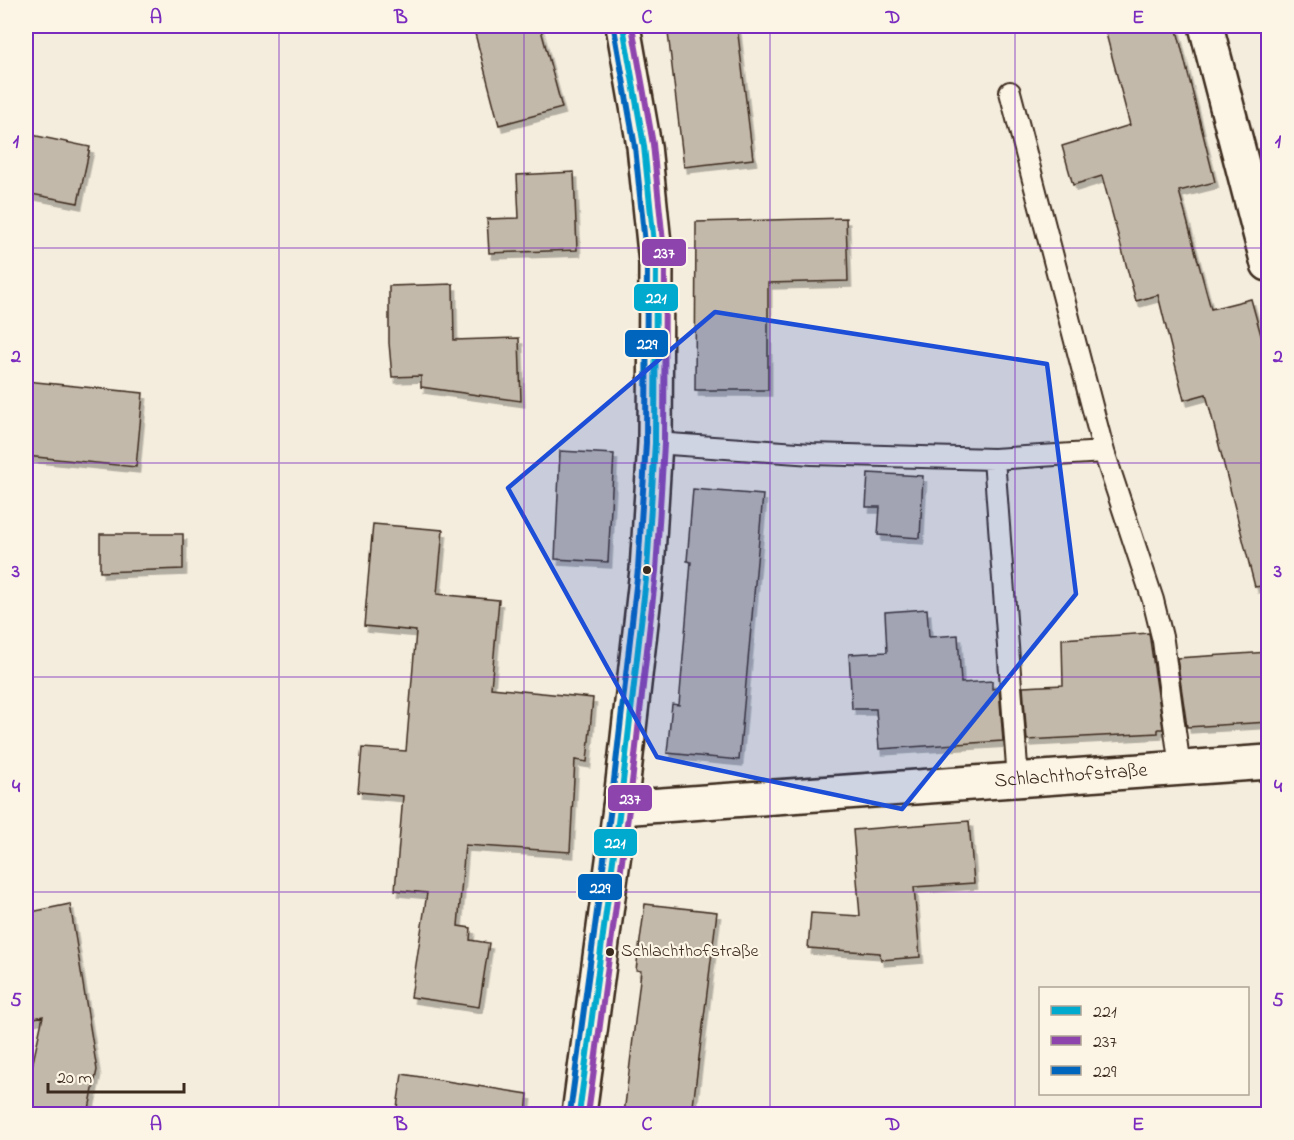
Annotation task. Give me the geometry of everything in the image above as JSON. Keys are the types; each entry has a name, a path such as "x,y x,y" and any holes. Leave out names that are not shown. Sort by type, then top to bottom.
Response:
{"street":[{"path":"579,1114 620,808 647,570 655,443 656,263 644,146 623,26"},
{"path":"1206,26 1269,264"},
{"name":"Schlachthofstraße","path":"620,808 1269,762"}],"lane":[{"path":"1010,92 1104,452 1153,600 1163,640 1180,768"},
{"path":"655,443 812,454 994,459 1104,452"},
{"path":"994,459 1018,780"}],"highlighted area":[{"path":"715,312 1047,364 1076,594 902,809 657,757 508,488"}],"building":[{"path":"473,26 540,26 562,108 499,125"},
{"path":"737,26 753,159 684,167 668,33"},
{"path":"1104,26 1176,26 1215,182 1179,191 1211,309 1251,299 1269,364 1269,585 1255,587 1206,394 1184,400 1158,295 1136,301 1102,176 1073,185 1062,146 1130,125"},
{"path":"32,135 90,147 78,203 26,193 26,170"},
{"path":"574,172 577,250 489,253 487,219 519,218 517,175"},
{"path":"846,218 848,281 768,283 768,390 695,390 696,222"},
{"path":"453,284 454,340 519,338 521,401 421,387 421,376 392,377 389,343 389,286"},
{"path":"26,381 143,393 136,467 26,456"},
{"path":"560,451 614,454 608,562 555,559"},
{"path":"868,473 923,476 920,538 878,535 880,507 866,507"},
{"path":"693,489 763,495 739,760 667,753 672,704 679,705 691,562 687,561"},
{"path":"373,524 443,530 437,594 499,600 491,688 593,698 587,762 575,760 570,852 465,845 458,926 471,928 470,940 489,943 479,1007 411,997 427,893 395,890 403,796 358,792 362,748 406,751 416,631 364,626"},
{"path":"100,534 183,534 183,569 100,572"},
{"path":"927,609 929,637 958,635 961,683 992,681 992,689 999,688 1003,741 879,749 876,709 852,709 849,654 887,652 885,612"},
{"path":"1149,633 1163,729 1158,729 1158,733 1027,740 1023,687 1063,685 1062,639"},
{"path":"1269,652 1269,722 1187,727 1177,658"},
{"path":"969,821 974,883 914,887 920,957 881,960 880,953 808,948 811,913 860,916 853,830"},
{"path":"70,904 97,1070 88,1114 26,1114 26,1094 43,1016 26,1020 26,913"},
{"path":"645,904 717,912 692,1114 624,1114 641,971 636,970"},
{"path":"402,1074 528,1094 526,1114 396,1114"}],"transit line":[{"name":"221","path":"579,1114 620,808 647,570 655,443 656,263 644,146 623,26"},
{"name":"237","path":"588,1114 629,809 656,571 664,444 665,262 653,144 632,26"},
{"name":"229","path":"570,1113 611,807 638,569 646,443 647,263 635,147 614,28"}],"place":[{"name":"Schlachthofstraße","path":"610,952"}]}
